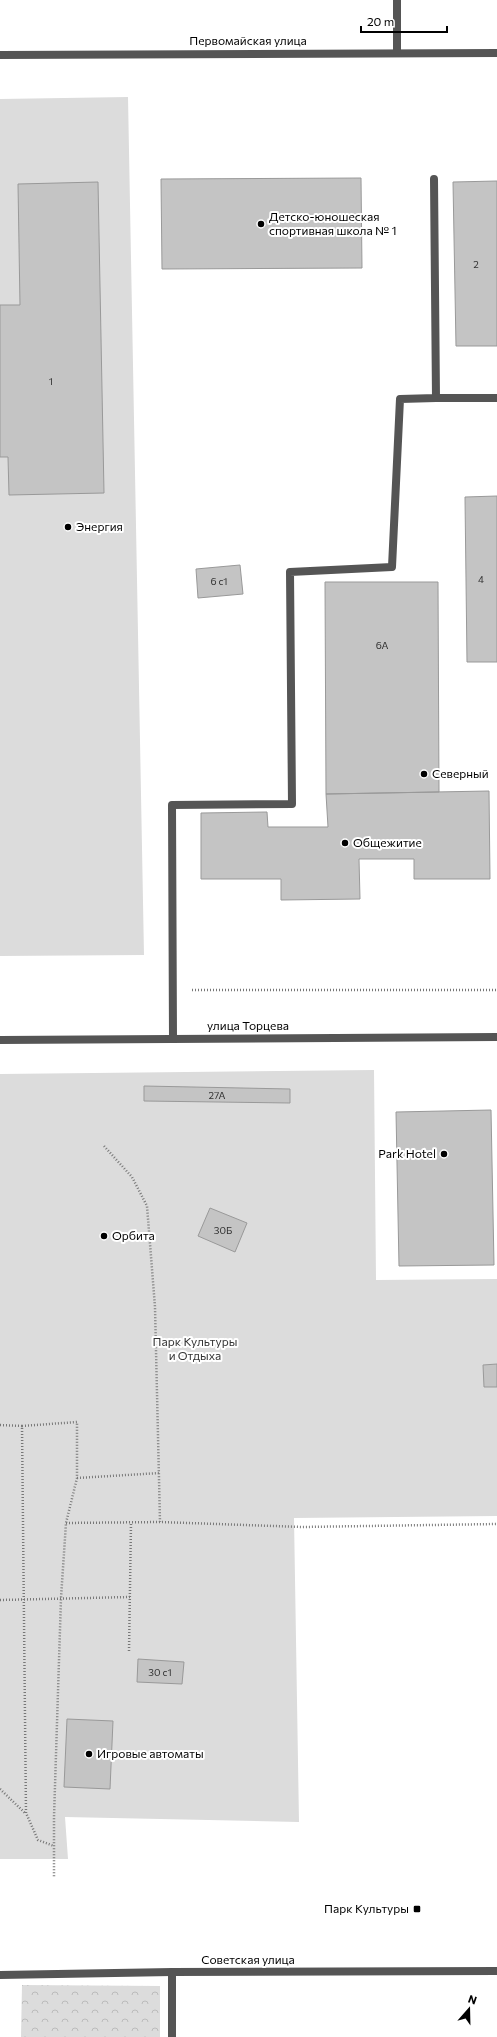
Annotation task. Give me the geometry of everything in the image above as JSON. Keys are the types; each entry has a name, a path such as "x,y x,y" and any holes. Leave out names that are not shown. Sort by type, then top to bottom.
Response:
{"street":[{"path":"396,0 398,52"},
{"name":"Первомайская улица","path":"0,55 398,52 497,53"},
{"path":"434,179 436,398"},
{"path":"173,1039 172,805 292,804 290,572 392,567 400,399 497,398"},
{"name":"улица Торцева","path":"0,1040 497,1037"},
{"name":"Советская улица","path":"0,1975 172,1972 497,1971"},
{"path":"172,1972 172,2037"}],"path":[{"path":"173,990 497,990"},
{"path":"104,1146 132,1177 147,1206 154,1291 160,1473 160,1522"},
{"path":"0,1426 77,1422 77,1478 66,1523 61,1598 54,1877"},
{"path":"22,1426 26,1813"},
{"path":"77,1478 160,1473"},
{"path":"66,1523 160,1522 302,1527 497,1524"},
{"path":"129,1651 131,1523"},
{"path":"0,1600 25,1601 61,1598 130,1597"},
{"path":"0,1789 26,1813 38,1840 54,1846"}],"green space":[{"name":"Энергия","path":"128,97 144,955 0,956 0,99"},
{"name":"Парк Культуры и Отдыха","path":"374,1070 376,1280 497,1279 497,1516 294,1518 299,1822 65,1817 68,1859 0,1859 0,1074"},
{"path":"22,1985 160,1986 160,2037 21,2037"}],"building":[{"name":"Детско-юношеская спортивная школа № 1","path":"361,178 362,268 162,269 161,179"},
{"path":"497,181 497,346 456,346 453,182"},
{"path":"98,182 104,493 9,495 8,457 0,457 0,305 20,305 18,184"},
{"path":"497,496 497,662 467,662 465,497"},
{"path":"240,565 243,594 198,598 196,569"},
{"path":"325,582 438,582 439,792 326,794"},
{"name":"Общежитие","path":"489,791 490,879 414,879 414,859 359,859 360,899 281,900 281,879 201,879 201,813 267,812 268,827 328,827 326,794"},
{"path":"144,1086 290,1089 290,1103 144,1101"},
{"name":"Park Hotel","path":"491,1110 494,1265 399,1266 396,1112"},
{"path":"210,1208 247,1223 235,1252 198,1236"},
{"path":"497,1364 497,1387 484,1387 483,1365"},
{"path":"138,1659 184,1662 182,1684 137,1682"},
{"name":"Игровые автоматы","path":"67,1719 113,1721 110,1789 64,1787"}],"place":[{"name":"Детско-юношеская спортивная школа № 1","path":"261,224"},
{"name":"Энергия","path":"68,527"},
{"name":"Северный","path":"424,774"},
{"name":"Общежитие","path":"345,843"},
{"name":"Park Hotel","path":"444,1154"},
{"name":"Орбита","path":"104,1236"},
{"name":"Игровые автоматы","path":"89,1754"},
{"name":"Парк Культуры","path":"417,1909"}]}
